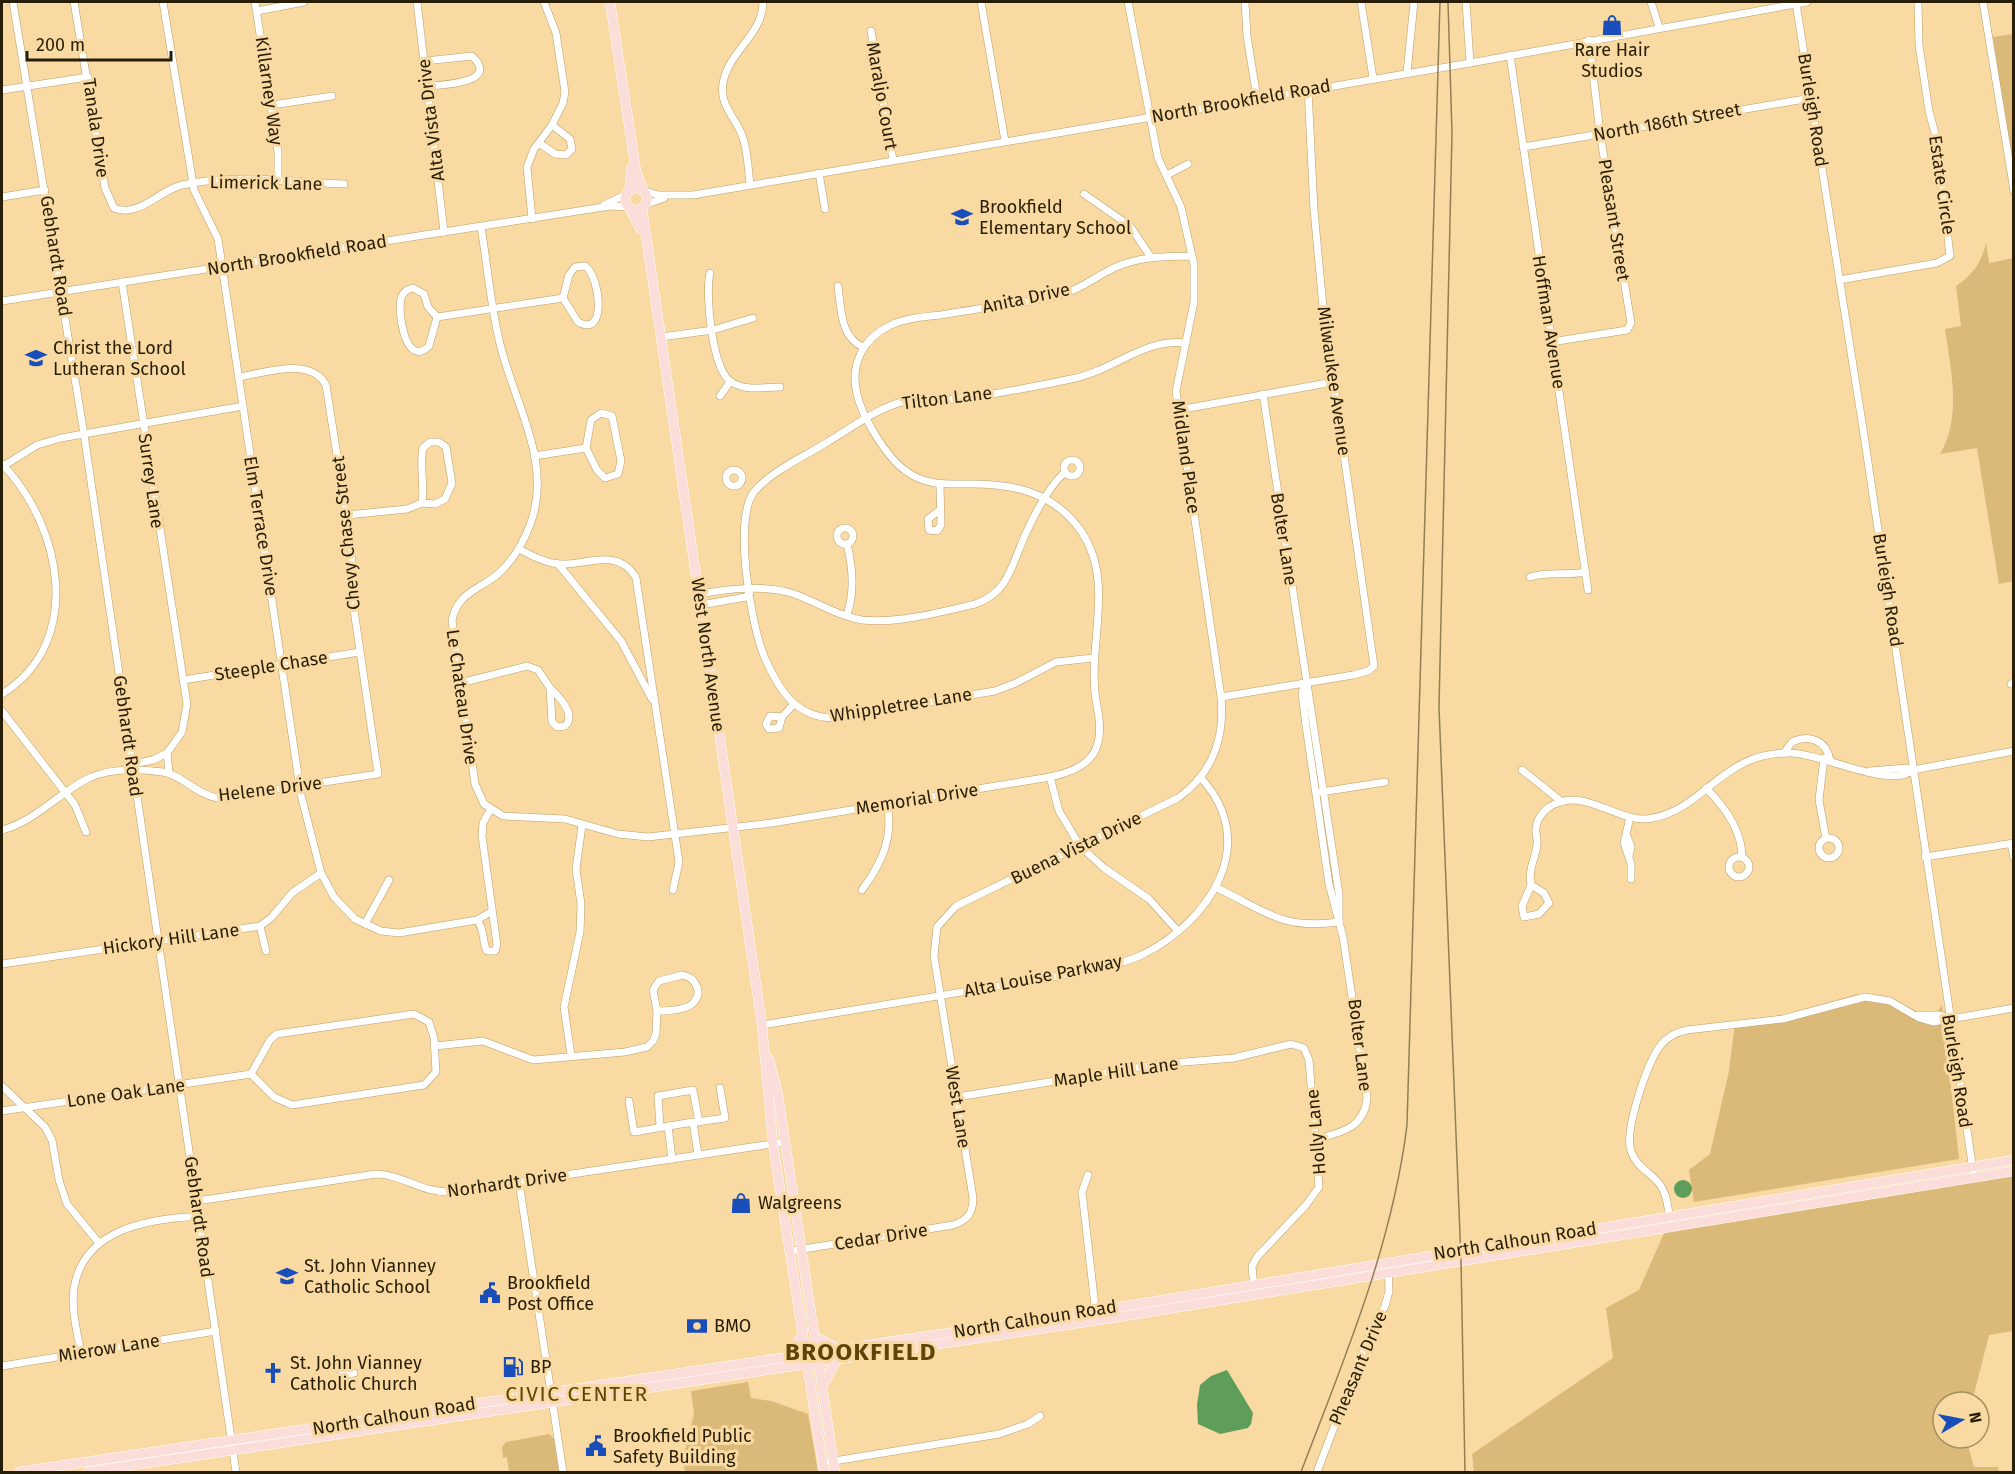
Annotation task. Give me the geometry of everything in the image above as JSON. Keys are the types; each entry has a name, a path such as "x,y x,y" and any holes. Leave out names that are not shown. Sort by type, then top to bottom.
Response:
{"main road":[{"path":"610,2 636,171 644,190 629,192"},
{"path":"629,118 628,208 643,207"},
{"name":"West North Avenue","path":"644,190 643,207 652,277 762,1029 774,1144 803,1332 823,1386 835,1473"},
{"name":"West North Avenue","path":"628,208 638,223 652,277"},
{"name":"West North Avenue","path":"762,1029 778,1095 815,1336 810,1379 823,1468"},
{"name":"North Calhoun Road","path":"813,1358 836,1361 1096,1315 1973,1172 2013,1161"},
{"name":"North Calhoun Road","path":"1973,1172 2013,1171"},
{"path":"796,1281 805,1310 813,1358"},
{"name":"North Calhoun Road","path":"88,1473 554,1404 788,1363 842,1350 1096,1315"},
{"path":"803,1332 788,1363 810,1379"},
{"path":"815,1336 842,1350"},
{"path":"823,1386 836,1361"},
{"name":"North Calhoun Road","path":"19,1473 552,1393 788,1363"},
{"path":"233,1451 238,1445 280,1438 296,1431"},
{"path":"153,1464 189,1452 229,1447 232,1441"}],"street":[{"name":"Gebhardt Road","path":"13,2 84,434 236,1473"},
{"name":"Tanala Drive","path":"74,2 106,196 114,208 122,211"},
{"name":"Elm Terrace Drive","path":"163,2 193,183 197,200 217,233 300,786 321,873 344,909 365,924"},
{"name":"Killarney Way","path":"255,2 272,105 278,152 278,181"},
{"path":"256,11 304,2"},
{"path":"532,219 526,171 531,156 552,125 563,103 564,81 556,33 544,2"},
{"path":"750,184 744,143 724,105 723,84 732,63 760,20 763,2"},
{"path":"981,2 1005,141"},
{"name":"Midland Place","path":"1128,2 1158,158 1184,217 1192,256 1194,302 1176,386 1221,697"},
{"path":"1245,2 1247,36 1257,98"},
{"path":"1360,2 1373,78"},
{"path":"1407,73 1414,2"},
{"path":"1466,2 1470,63"},
{"path":"1651,2 1659,27"},
{"name":"North Brookfield Road","path":"644,190 653,195 674,195 819,173 1470,63 1807,2"},
{"name":"Estate Circle","path":"1839,280 1936,263 1950,256 1937,141 1920,52 1918,2"},
{"path":"1983,2 2013,191"},
{"name":"Burleigh Road","path":"1796,3 1914,770 1973,1172"},
{"name":"Alta Vista Drive","path":"418,5 444,232"},
{"name":"Maraljo Court","path":"871,31 894,160"},
{"name":"Pleasant Street","path":"1551,342 1630,328 1630,316 1600,133 1589,40"},
{"name":"Hoffman Avenue","path":"1510,55 1588,590"},
{"path":"424,61 472,56 477,61 479,69 477,76 469,81 428,86"},
{"path":"2,90 88,77"},
{"name":"Milwaukee Avenue","path":"1305,683 1372,669 1375,662 1333,382 1317,254 1308,89"},
{"path":"272,105 332,96"},
{"name":"North 186th Street","path":"1523,147 1811,98"},
{"path":"539,143 559,155 566,155 572,149 570,139 552,125"},
{"path":"1167,175 1188,164"},
{"path":"819,173 825,209"},
{"name":"Limerick Lane","path":"122,211 137,208 172,188 193,183 242,180 344,184"},
{"path":"2,196 45,190"},
{"name":"North Brookfield Road","path":"594,209 629,192"},
{"path":"1084,194 1130,226 1150,256"},
{"name":"North Brookfield Road","path":"643,207 674,195"},
{"name":"North Brookfield Road","path":"2,301 619,205 628,208"},
{"name":"Le Chateau Drive","path":"482,227 493,308 504,359 524,412 534,456 537,490 534,514 519,549 498,573 467,592 455,610 452,626 475,784 479,797 489,810"},
{"name":"Anita Drive","path":"863,347 890,325 1062,294 1114,268 1150,256 1192,256"},
{"path":"585,266 591,270 599,314 594,322 582,325 563,298 569,275 575,267 585,266"},
{"path":"710,273 708,290 720,369 730,382 744,387 780,387"},
{"name":"Surrey Lane","path":"122,282 187,704 185,725 178,740 167,753"},
{"path":"838,286 843,322 848,334 863,347 855,377 857,396 867,418 898,465 919,479 940,485 1006,485 1045,498 1072,520 1093,553 1100,593 1093,658"},
{"path":"413,288 421,291 428,307 437,316 429,346 421,352 411,349 404,328 402,295 413,288"},
{"path":"437,316 563,298"},
{"path":"661,337 713,330 753,318"},
{"name":"Tilton Lane","path":"754,493 774,475 867,418 908,401 963,398 1074,379 1111,368 1154,344 1172,341 1186,343"},
{"name":"Chevy Chase Street","path":"239,377 301,368 313,371 322,378 329,399 347,515 360,652 378,774"},
{"path":"720,396 730,382"},
{"path":"1178,410 1333,382"},
{"name":"Bolter Lane","path":"1263,394 1305,683 1311,697 1339,894 1339,922"},
{"path":"2,694 28,675 39,662 52,632 56,613 54,575 44,536 29,502 2,466 37,445 143,422 243,406"},
{"path":"601,413 612,417 621,461 618,474 609,478 602,476 586,448 591,420 601,413"},
{"path":"347,515 407,509 422,503 429,505 441,501 451,487 448,451 439,442 430,442 423,448 422,503"},
{"path":"534,456 586,448"},
{"path":"699,594 737,588 789,593 832,612 861,620 882,620 965,607 990,598 1008,580 1024,539 1045,498 1057,479 1065,472"},
{"path":"740,484 754,493 746,510 743,534 750,591 762,651 775,679 793,705 782,717"},
{"path":"940,485 940,510"},
{"path":"847,615 853,576 848,544"},
{"path":"519,549 558,564 607,559 621,563 633,572 640,593 676,835 679,870 673,890"},
{"path":"558,564 621,641 639,671 655,706"},
{"path":"1530,577 1548,573 1568,575 1586,572"},
{"path":"701,605 746,597 750,591"},
{"name":"Steeple Chase","path":"183,680 360,652"},
{"name":"Whippletree Lane","path":"793,705 822,718 841,717 995,691 1056,662 1093,658"},
{"name":"Memorial Drive","path":"732,828 1050,777 1080,768 1094,753 1101,729 1094,687 1093,658"},
{"path":"460,683 527,666 538,670 570,715 570,721 565,726 557,727 552,722 550,688"},
{"path":"1221,697 1305,683"},
{"name":"Bolter Lane","path":"1305,683 1302,693 1331,895 1339,922 1354,1004 1367,1102 1361,1117 1350,1130 1317,1139"},
{"name":"Buena Vista Drive","path":"940,996 934,944 937,927 947,913 965,901 1170,802 1201,778 1212,760 1221,737 1221,697"},
{"path":"2,711 81,816 86,832"},
{"path":"1784,753 1792,742 1812,739 1824,746 1827,759 1819,800 1826,839"},
{"path":"1531,885 1544,893 1549,903 1539,914 1524,916 1521,912 1531,885 1528,873 1537,844 1538,820 1550,806 1562,802 1590,802 1630,817 1645,819 1665,815 1689,802 1720,776 1744,762 1784,753 1827,759 1870,771 1875,775 1893,776 2013,751"},
{"path":"2,830 28,819 65,793 95,776 115,771 169,773 167,753 153,760 133,764"},
{"path":"1522,770 1562,802"},
{"name":"Helene Drive","path":"169,773 199,792 216,798 378,774"},
{"path":"1050,777 1059,811 1080,846 1104,868 1149,899 1177,930"},
{"name":"Alta Louise Parkway","path":"762,1029 1119,964 1152,949 1194,917 1217,888 1227,858 1228,832 1222,808 1201,778"},
{"path":"1316,793 1384,782"},
{"path":"1706,788 1731,820 1741,844 1742,857"},
{"path":"862,890 876,871 886,848 890,825 887,803"},
{"path":"477,920 481,926 485,948 488,951 495,951 497,945 482,836 483,823 489,810 507,817 549,816 637,837 732,828"},
{"path":"1630,817 1624,843 1629,856 1631,879"},
{"path":"571,1055 564,1007 580,932 576,853 582,825"},
{"path":"1925,857 2012,844 2013,858"},
{"name":"Hickory Hill Lane","path":"2,964 260,926 271,918 292,892 321,873"},
{"path":"389,880 365,924 386,933 399,933 477,920 492,911"},
{"path":"1217,888 1280,920 1305,925 1339,922"},
{"path":"260,926 266,951"},
{"path":"435,1046 472,1042 496,1044 533,1060 625,1052 647,1047 656,1034 657,1011 653,990 658,981 682,975 694,980 698,992 693,1004 680,1009 657,1011"},
{"name":"West Lane","path":"940,996 973,1198 969,1217"},
{"path":"1670,1221 1663,1190 1657,1181 1637,1163 1628,1140 1632,1118 1651,1064 1665,1040 1687,1030 1781,1020 1864,996 1890,1001 1925,1021 1933,1022 2013,1008"},
{"path":"414,1014 429,1022 435,1046 436,1072 424,1085 319,1101 286,1104 274,1097 251,1074 273,1037 300,1030 414,1014"},
{"name":"Holly Lane","path":"1254,1289 1252,1266 1257,1257 1306,1205 1319,1187 1317,1139 1308,1055 1304,1048 1295,1045 1275,1048"},
{"name":"Maple Hill Lane","path":"957,1097 1160,1064 1234,1058 1275,1048"},
{"name":"Lone Oak Lane","path":"2,1111 251,1074"},
{"path":"2,1086 45,1127 52,1140 58,1180 67,1204 99,1243"},
{"path":"629,1101 634,1132 724,1118 720,1088"},
{"path":"672,1159 658,1096 693,1090 698,1155"},
{"name":"Norhardt Drive","path":"197,1201 376,1174 392,1176 425,1191 437,1192 785,1142"},
{"path":"1088,1175 1082,1192 1096,1315"},
{"path":"519,1182 563,1473"},
{"path":"81,1353 74,1307 74,1289 83,1264 99,1243 132,1226 199,1216"},
{"name":"Cedar Drive","path":"791,1251 953,1225 969,1217"},
{"name":"Pheasant Drive","path":"1317,1473 1368,1338 1384,1306 1389,1291 1389,1267"},
{"name":"Mierow Lane","path":"2,1366 216,1331"},
{"path":"341,1375 354,1373"},
{"path":"823,1468 833,1462 999,1434 1040,1416"}],"shaded area":[{"path":"2013,34 2013,170 1993,37"},
{"path":"1986,243 1989,263 2014,258 2014,581 1999,584 1977,448 1940,454 1947,440 1953,409 1952,377 1945,329 1961,326 1956,286 1976,268"},
{"path":"1858,994 1891,998 1916,1011 1937,1012 1942,1005 1959,1159 1694,1202 1689,1170 1710,1154 1729,1071 1735,1023 1775,1017"},
{"path":"2013,1174 2013,1331 1989,1335 1975,1390 1931,1390 1931,1450 1969,1450 1974,1467 1998,1467 1999,1472 1474,1472 1472,1454 1613,1358 1606,1308 1639,1290 1665,1231"},
{"path":"1683,1180 1689,1183 1692,1189 1689,1195 1683,1198 1677,1195 1674,1189 1677,1183"},
{"path":"1227,1370 1253,1413 1248,1428 1220,1434 1198,1424 1197,1405 1200,1385 1211,1376"},
{"path":"748,1382 751,1398 771,1401 808,1414 818,1472 685,1472 683,1459 694,1414 691,1391"},
{"path":"549,1434 554,1439 559,1472 509,1472 507,1457 503,1458 502,1447 506,1442"}],"railway":[{"path":"1301,1472 1349,1345 1378,1259 1400,1170 1407,1125 1440,2"},
{"path":"1448,2 1452,133 1439,707 1461,1260 1465,1472"}],"place":[{"name":"Rare Hair Studios","path":"1612,25"},
{"name":"Brookfield Elementary School","path":"962,217"},
{"name":"Christ the Lord Lutheran School","path":"36,358"},
{"name":"Walgreens","path":"741,1203"},
{"name":"St. John Vianney Catholic School","path":"287,1276"},
{"name":"Brookfield Post Office","path":"490,1293"},
{"name":"BMO","path":"697,1326"},
{"name":"BP","path":"513,1367"},
{"name":"St. John Vianney Catholic Church","path":"273,1373"},
{"name":"Brookfield Public Safety Building","path":"596,1446"}],"district":[{"name":"BROOKFIELD","path":"861,1352"},
{"name":"CIVIC CENTER","path":"577,1394"}]}
